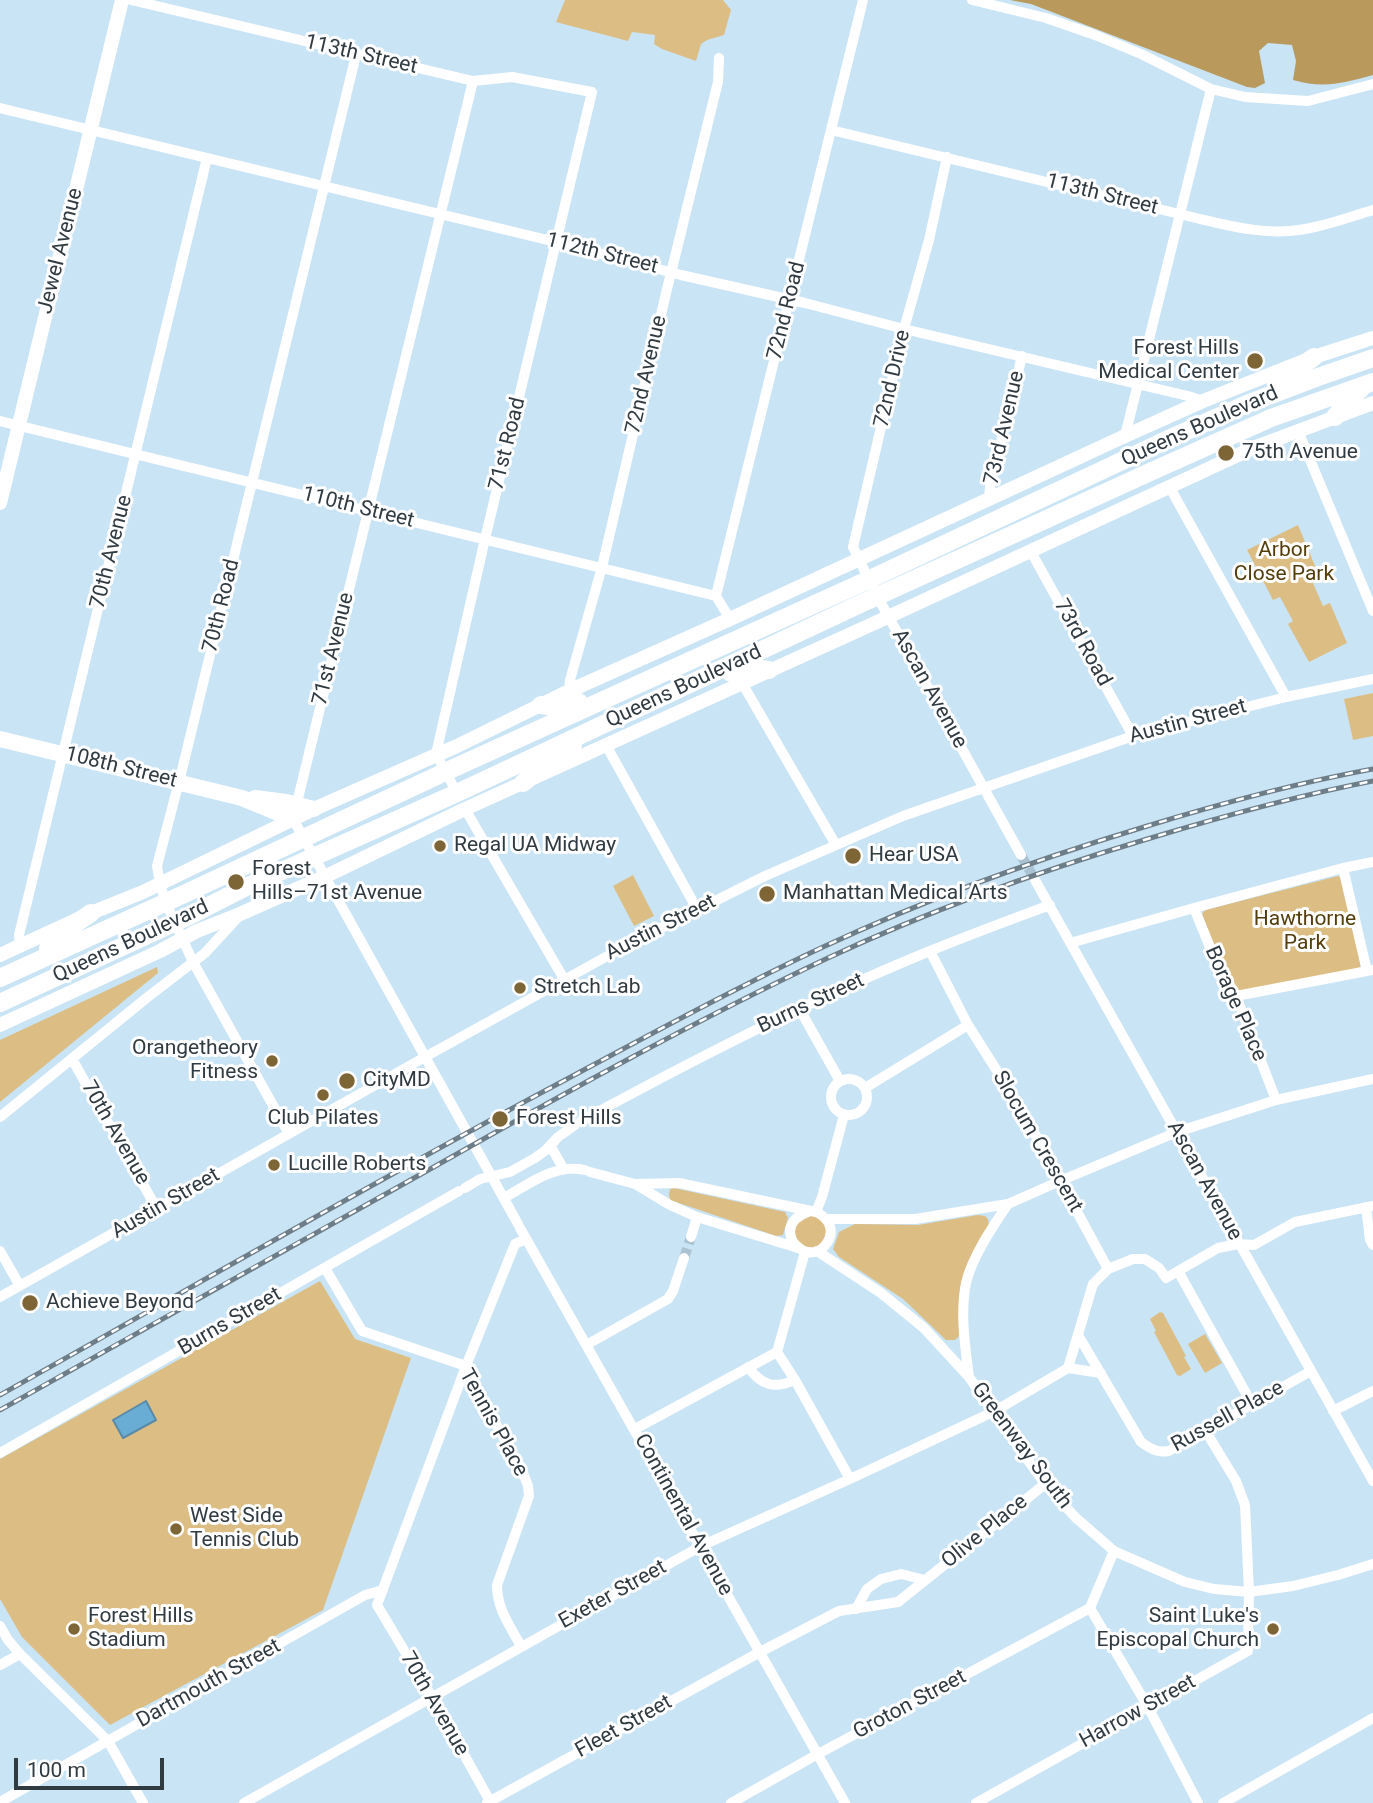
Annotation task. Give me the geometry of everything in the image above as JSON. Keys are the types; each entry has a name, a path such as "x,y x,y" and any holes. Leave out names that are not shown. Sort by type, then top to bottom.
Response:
{"main road":[{"path":"1247,404 1297,373 1301,366 1314,357"},
{"name":"Queens Boulevard","path":"0,978 1247,404 1373,358"},
{"path":"1335,417 1348,400 1371,382"},
{"name":"Queens Boulevard","path":"0,1003 314,857 461,801 592,730 877,596 1271,418 1371,382"},
{"path":"684,687 748,668 769,670"},
{"path":"541,705 562,708 607,690 648,679"},
{"path":"523,783 551,766 592,730"},
{"name":"108th Street","path":"0,739 242,797 295,813 314,809"},
{"path":"19,970 91,913"}],"street":[{"name":"Jewel Avenue","path":"0,503 122,0"},
{"name":"113th Street","path":"131,0 473,82 512,76 592,92"},
{"name":"72nd Road","path":"716,596 863,0"},
{"path":"972,0 1046,18 1095,35 1141,54 1211,89 1245,97 1308,102 1373,84"},
{"name":"70th Road","path":"289,1134 193,962 166,903 157,866 355,55"},
{"name":"72nd Avenue","path":"569,691 602,567 718,82 719,58"},
{"name":"71st Avenue","path":"295,813 473,82"},
{"path":"1125,436 1211,89"},
{"name":"71st Road","path":"436,754 592,92"},
{"name":"112th Street","path":"0,108 1203,401"},
{"name":"113th Street","path":"831,130 1236,227 1300,230 1373,210"},
{"name":"72nd Drive","path":"877,596 852,547 904,329 929,240 947,157"},
{"name":"70th Avenue","path":"20,946 19,936 207,158"},
{"name":"Queens Boulevard","path":"314,809 1203,401 1314,357 1373,338"},
{"name":"73rd Avenue","path":"989,499 1022,356"},
{"name":"Queens Boulevard","path":"0,1025 160,951 197,931 324,877 461,801 523,783 1169,486 1298,430 1373,402"},
{"name":"110th Street","path":"0,421 716,596"},
{"path":"1298,430 1373,611"},
{"path":"1169,486 1286,697"},
{"name":"73rd Road","path":"1030,550 1133,736"},
{"path":"716,596 730,619"},
{"name":"Ascan Avenue","path":"877,596 1021,855"},
{"name":"Austin Street","path":"0,1297 425,1056 629,944 765,876 903,816 1133,736 1286,697 1373,679"},
{"path":"742,682 836,845"},
{"path":"606,745 697,909"},
{"path":"436,754 565,979"},
{"path":"295,813 303,838 324,877 492,1177"},
{"name":"Queens Boulevard","path":"0,955 160,884 295,813"},
{"path":"1070,943 1373,863"},
{"path":"1236,996 1370,971 1343,869"},
{"name":"Ascan Avenue","path":"1035,880 1373,1481"},
{"name":"Burns Street","path":"0,1453 480,1179 510,1172 535,1158 578,1123 728,1043 799,1008 929,951 1049,905"},
{"name":"Borage Place","path":"1195,908 1213,957 1236,996 1276,1100"},
{"name":"Queens Boulevard","path":"0,1117 205,953 240,914"},
{"name":"Slocum Crescent","path":"929,951 968,1025 1023,1112 1108,1269"},
{"path":"799,1008 841,1081"},
{"path":"865,1088 968,1025"},
{"name":"70th Avenue","path":"72,1059 157,1209"},
{"path":"504,1198 564,1168 587,1171 635,1184 679,1183 812,1212 826,1219 915,1219 946,1216 1008,1204 1177,1132 1276,1100 1373,1079"},
{"path":"854,1080 865,1088 867,1102 858,1113 851,1116 836,1111 831,1095 834,1087 841,1081 854,1080"},
{"path":"826,1219 830,1227 830,1238 825,1246 807,1250 792,1241 790,1231 793,1222 799,1215 812,1212 822,1197 844,1115"},
{"path":"550,1145 564,1168"},
{"name":"Continental Avenue","path":"492,1177 845,1803"},
{"name":"Greenway South","path":"635,1184 670,1205 698,1217 807,1250 881,1293 924,1328 969,1377 1045,1484 1075,1517 1114,1551 1185,1581 1214,1589 1249,1592 1293,1586 1373,1564"},
{"path":"969,1377 963,1318 966,1284 974,1261 1008,1204"},
{"path":"1069,1368 1093,1284 1108,1269 1133,1259 1145,1259 1159,1268 1166,1278 1218,1248 1238,1244 1254,1245 1295,1222 1370,1206 1370,1240 1373,1245"},
{"path":"691,1237 698,1217"},
{"path":"383,1590 466,1366 515,1244 527,1239"},
{"path":"635,1429 777,1352 807,1250"},
{"path":"0,1251 20,1286"},
{"path":"588,1344 668,1299 684,1258"},
{"name":"Tennis Place","path":"325,1268 362,1331 466,1366 472,1382 522,1470 529,1496 497,1585 497,1598 502,1611 521,1646"},
{"path":"1178,1272 1252,1404"},
{"path":"1078,1335 1101,1373"},
{"path":"777,1352 796,1380 850,1479"},
{"path":"748,1367 755,1377 771,1385 785,1385 796,1380"},
{"path":"995,1411 1069,1368 1101,1373"},
{"name":"Russell Place","path":"1101,1373 1141,1442 1151,1450 1160,1452 1169,1451 1311,1371"},
{"path":"1333,1411 1373,1391"},
{"name":"Exeter Street","path":"244,1803 701,1546 995,1411"},
{"path":"1205,1430 1236,1481 1245,1505 1249,1592"},
{"name":"Olive Place","path":"760,1652 839,1611 898,1602 1045,1484"},
{"path":"1114,1551 1090,1608 1198,1803"},
{"name":"Olive Place","path":"856,1609 866,1589 881,1579 901,1574 925,1580"},
{"name":"70th Avenue","path":"383,1590 377,1605 432,1697 489,1802"},
{"name":"Dartmouth Street","path":"0,1801 365,1595 383,1590"},
{"name":"Harrow Street","path":"976,1803 1248,1651 1249,1592"},
{"name":"Groton Street","path":"732,1803 1090,1608"},
{"path":"0,1626 20,1654 108,1741 143,1803"},
{"name":"Fleet Street","path":"489,1802 760,1652"},
{"path":"0,1665 20,1654"},
{"path":"1223,1803 1373,1718"}],"green space":[{"path":"565,0 723,0 731,10 724,35 701,44 696,61 654,44 655,35 632,32 628,41 556,22"},
{"name":"Arbor Close Park","path":"1298,525 1320,578 1312,581 1323,606 1330,603 1347,643 1309,662 1288,624 1293,621 1280,597 1273,600 1247,550"},
{"path":"1373,693 1373,736 1353,740 1344,699"},
{"path":"633,875 654,916 634,926 613,886"},
{"name":"Hawthorne Park","path":"1338,876 1341,878 1361,966 1237,992 1214,947 1202,914 1205,910"},
{"path":"157,967 158,973 0,1102 0,1040"},
{"path":"670,1189 785,1212 788,1218 783,1235 776,1236 670,1200"},
{"path":"978,1215 988,1219 989,1227 977,1244 960,1335 955,1340 946,1340 903,1299 839,1257 833,1249 839,1232 855,1224 918,1225"},
{"path":"811,1216 822,1221 827,1232 822,1243 811,1248 800,1243 795,1232 800,1221"},
{"name":"West Side Tennis Club","path":"320,1281 355,1339 411,1358 323,1610 110,1725 22,1637 0,1599 0,1459"},
{"path":"1160,1312 1163,1313 1191,1369 1180,1376 1154,1332 1156,1331 1150,1319"},
{"path":"1205,1334 1222,1363 1205,1373 1188,1344"}],"shaded area":[{"path":"1010,0 1373,0 1373,75 1324,84 1293,80 1296,61 1292,45 1268,43 1259,51 1265,83 1255,88 1247,87 1031,4"}],"water":[{"path":"146,1401 156,1420 123,1438 113,1420"}],"tunnel":[{"path":"1021,855 1035,880"},
{"path":"684,1258 691,1237"}],"railway":[{"path":"0,1395 482,1124 754,980 862,929 1022,867 1103,840 1258,795 1373,769"},
{"path":"0,1410 580,1086 679,1032 830,957 946,908 1064,865 1229,815 1373,781"}],"place":[{"name":"Forest Hills Medical Center","path":"1255,361"},
{"name":"75th Avenue","path":"1226,453"},
{"name":"Regal UA Midway","path":"440,846"},
{"name":"Hear USA","path":"853,856"},
{"name":"Forest Hills–71st Avenue","path":"236,882"},
{"name":"Manhattan Medical Arts","path":"767,894"},
{"name":"Stretch Lab","path":"520,988"},
{"name":"Orangetheory Fitness","path":"272,1061"},
{"name":"CityMD","path":"347,1081"},
{"name":"Club Pilates","path":"323,1095"},
{"name":"Forest Hills","path":"500,1119"},
{"name":"Lucille Roberts","path":"274,1165"},
{"name":"Achieve Beyond","path":"30,1303"},
{"name":"West Side Tennis Club","path":"176,1529"},
{"name":"Forest Hills Stadium","path":"74,1629"},
{"name":"Saint Luke's Episcopal Church","path":"1273,1629"}]}
